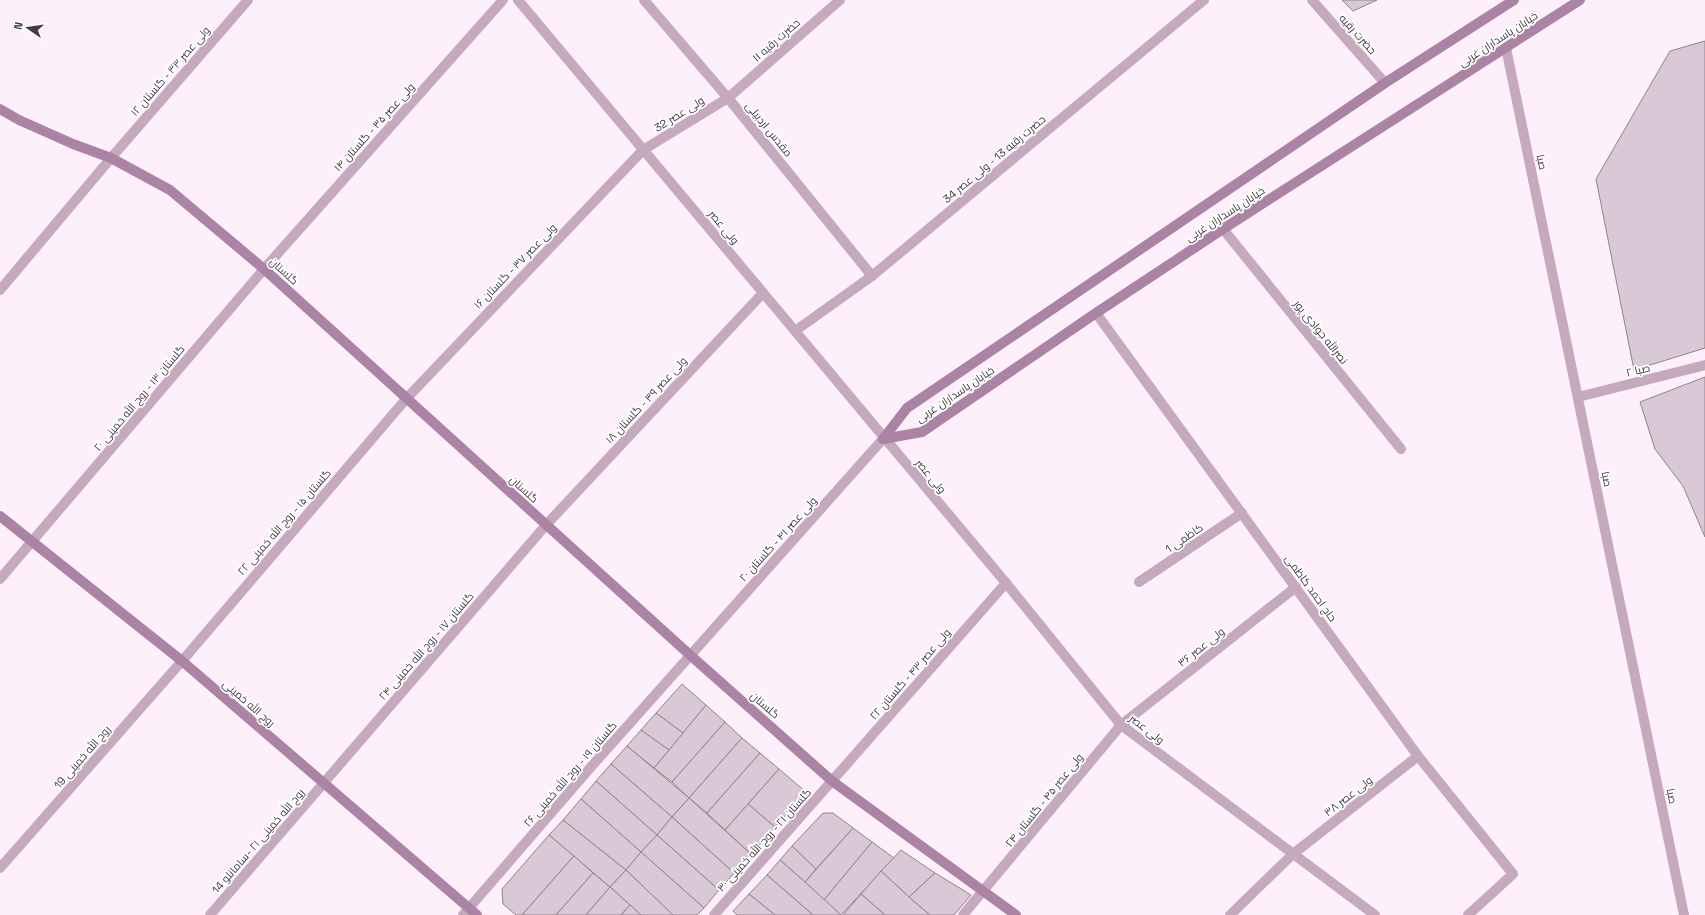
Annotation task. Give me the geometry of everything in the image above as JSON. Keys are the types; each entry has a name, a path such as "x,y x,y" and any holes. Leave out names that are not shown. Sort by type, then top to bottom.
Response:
{"street":[{"name":"ولی عصر ۳۳ - گلستان ۱۲","path":"0,290 111,158 248,0"},
{"name":"ولی عصر ۳۵ - گلستان ۱۴","path":"264,269 503,0"},
{"name":"ولی عصر","path":"518,0 642,150 796,331 883,439 1006,583 1121,725 1376,915"},
{"name":"مقدس اردبیلی","path":"644,0 728,98 872,276"},
{"name":"حضرت رقیه ۱۱","path":"728,98 840,0"},
{"name":"حضرت رقیه 13 - ولی عصر 34","path":"796,331 872,276 1204,0"},
{"name":"حضرت رقیه","path":"1312,0 1386,83"},
{"name":"خیابان پاسداران غربی","path":"883,439 907,408 1386,83 1514,0"},
{"name":"خیابان پاسداران غربی","path":"883,439 922,432 1096,312 1580,0"},
{"name":"صبا","path":"1506,48 1684,915"},
{"name":"ولی عصر 32","path":"642,150 728,98"},
{"name":"گلستان","path":"0,109 72,144 111,158 170,190 264,269 406,399 832,781 1016,915"},
{"name":"ولی عصر ۳۷ - گلستان ۱۶","path":"406,399 642,150"},
{"name":"نصرالله جوادی پور","path":"1223,229 1401,449"},
{"name":"گلستان ۱۳ - روح الله خمینی ۲۰","path":"0,579 264,269"},
{"name":"ولی عصر ۳۹ - گلستان ۱۸","path":"546,525 763,292"},
{"name":"حاج احمد کاظمی","path":"1096,312 1418,756 1513,874 1468,915"},
{"name":"صبا ۲","path":"1578,397 1705,365"},
{"name":"گلستان ۱۵ - روح الله خمینی ۲۲","path":"182,661 406,399"},
{"name":"ولی عصر ۴۱ - گلستان ۲۰","path":"690,655 883,439"},
{"name":"کاظمی 1","path":"1139,582 1242,513"},
{"name":"روح الله خمینی","path":"0,516 182,661 324,783 469,913"},
{"name":"گلستان ۱۷ - روح الله خمینی ۲۴","path":"324,783 546,525"},
{"name":"ولی عصر ۴۳ - گلستان ۲۲","path":"832,781 1006,583"},
{"name":"ولی عصر ۳۶","path":"1121,725 1296,587"},
{"name":"گلستان ۱۹ - روح الله خمینی ۲۶","path":"469,913 690,655"},
{"name":"روح الله خمینی 19","path":"0,868 182,661"},
{"name":"ولی عصر ۴۵ - گلستان ۲۴","path":"963,915 1121,725"},
{"name":"ولی عصر ۳۸","path":"1230,915 1293,854 1418,756"},
{"name":"گلستان ۲۱ - روح الله خمینی ۳۰","path":"714,915 832,781"},
{"name":"روح الله خمینی ۲۱ -سامانلو 14","path":"210,915 324,783"}],"building":[{"path":"1342,0 1377,0 1353,11"},
{"path":"1705,41 1705,348 1634,370 1596,179 1670,51"},
{"path":"1705,377 1705,537 1683,486 1655,449 1640,402"},
{"path":"682,684 706,705 683,733 656,713"},
{"path":"706,705 725,722 672,782 654,768"},
{"path":"656,713 683,733 669,750 641,730"},
{"path":"725,722 742,738 689,798 672,782"},
{"path":"641,730 669,750 654,768 627,746"},
{"path":"742,738 760,753 707,813 689,798"},
{"path":"627,746 689,798 672,817 611,764"},
{"path":"760,753 779,769 725,830 707,813"},
{"path":"611,764 672,817 657,835 596,781"},
{"path":"779,769 806,792 775,827 748,804"},
{"path":"596,781 657,835 641,852 581,799"},
{"path":"689,798 751,854 734,873 672,817"},
{"path":"581,799 641,852 626,870 563,820"},
{"path":"748,804 775,827 751,854 725,830"},
{"path":"823,813 833,813 853,828 816,869 792,846"},
{"path":"672,817 734,873 719,890 657,835"},
{"path":"563,820 626,870 610,887 549,835"},
{"path":"853,828 872,842 824,900 805,882"},
{"path":"549,835 574,856 522,915 516,915 503,904 502,889"},
{"path":"657,835 719,890 704,908 641,852"},
{"path":"872,842 894,858 841,915 824,900"},
{"path":"792,846 816,869 805,882 780,860"},
{"path":"901,850 935,873 909,897 881,871"},
{"path":"641,852 704,908 697,915 673,915 626,870"},
{"path":"574,856 593,873 556,915 522,915"},
{"path":"780,860 841,915 813,915 767,875"},
{"path":"626,870 673,915 641,915 610,887"},
{"path":"881,871 930,915 885,915 861,894"},
{"path":"593,873 610,887 586,915 556,915"},
{"path":"935,873 971,895 954,915 930,915 909,897"},
{"path":"767,875 813,915 775,915 749,894"},
{"path":"610,887 630,905 621,915 586,915"},
{"path":"749,894 775,915 737,915 733,911"},
{"path":"861,894 885,915 843,915"},
{"path":"630,905 641,915 621,915"}]}
